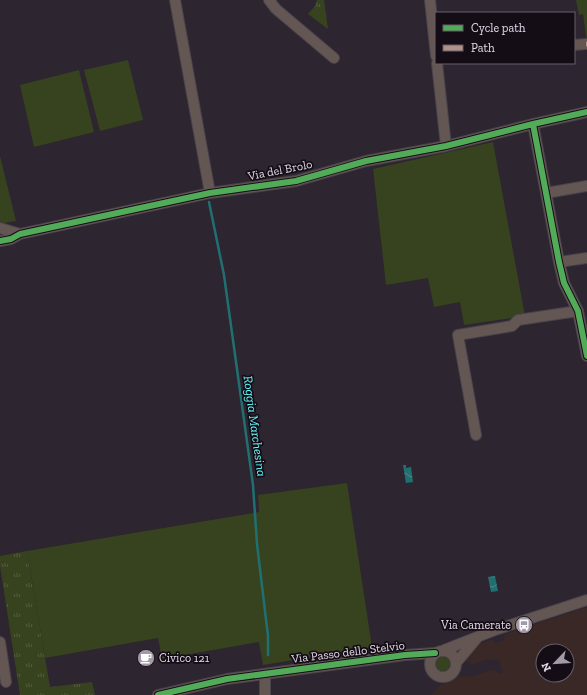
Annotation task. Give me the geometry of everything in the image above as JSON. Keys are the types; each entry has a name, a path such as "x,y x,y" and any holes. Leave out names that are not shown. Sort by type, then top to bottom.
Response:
{"street":[{"path":"175,0 210,193"},
{"path":"269,0 276,9 334,58"},
{"path":"430,0 435,39"},
{"path":"575,45 586,44"},
{"path":"438,64 446,146"},
{"name":"Via del Brolo","path":"0,241 11,239 20,234 210,193 296,181 366,161 446,146 587,112"},
{"path":"533,124 559,262 564,282 578,311 587,356"},
{"path":"546,193 587,186"},
{"name":"Via del Brolo","path":"0,228 20,234"},
{"path":"559,262 587,258"},
{"path":"476,435 458,335 512,326 518,320 578,311"},
{"name":"Via Passo dello Stelvio","path":"158,695 227,679 405,655 440,652 478,636 587,600"},
{"name":"Via Passo dello Stelvio","path":"405,655 430,666 434,673 444,677 452,674 456,668 456,663 478,636"},
{"path":"0,642 6,682"},
{"path":"430,666 432,657 440,652 448,651 454,656 456,663"},
{"path":"264,674 265,695"}],"shaded area":[{"path":"587,607 587,695 431,695 441,684 452,681 458,677 474,676 494,669 500,674 503,673 499,661 487,659 471,664 466,661 468,653 476,645 493,639 495,643 504,640 503,635"}],"green space":[{"path":"317,0 324,0 328,29 308,14 315,6"},
{"path":"576,0 587,0 587,44 583,14 579,15"},
{"path":"128,60 143,120 100,131 84,70"},
{"path":"79,70 94,132 34,147 20,85"},
{"path":"493,142 525,316 464,325 460,302 434,307 428,278 386,285 373,169"},
{"path":"0,156 16,221 4,223 0,222"},
{"path":"347,483 372,647 263,665 259,642 162,659 158,638 45,658 27,551 259,512 258,495"},
{"path":"27,551 50,687 92,682 95,695 20,695 0,566 0,556"},
{"path":"443,657 448,659 450,664 448,669 443,671 438,669 436,664 438,659"}],"water":[{"path":"403,465 406,465 406,468 411,467 413,482 406,483"},
{"path":"495,576 498,591 491,592 488,577"}],"waterway":[{"name":"Roggia Marchesina","path":"209,202 224,275 253,485 257,544 268,636 268,655"}],"cycle path":[{"path":"0,241 11,239 20,234 210,193 296,181 366,161 446,146 587,112"},
{"path":"533,124 559,262 564,283 578,311 587,356"},
{"path":"158,695 227,679 405,655 435,653"}],"place":[{"name":"Via Camerate","path":"524,625"},
{"name":"Civico 121","path":"146,658"}]}
